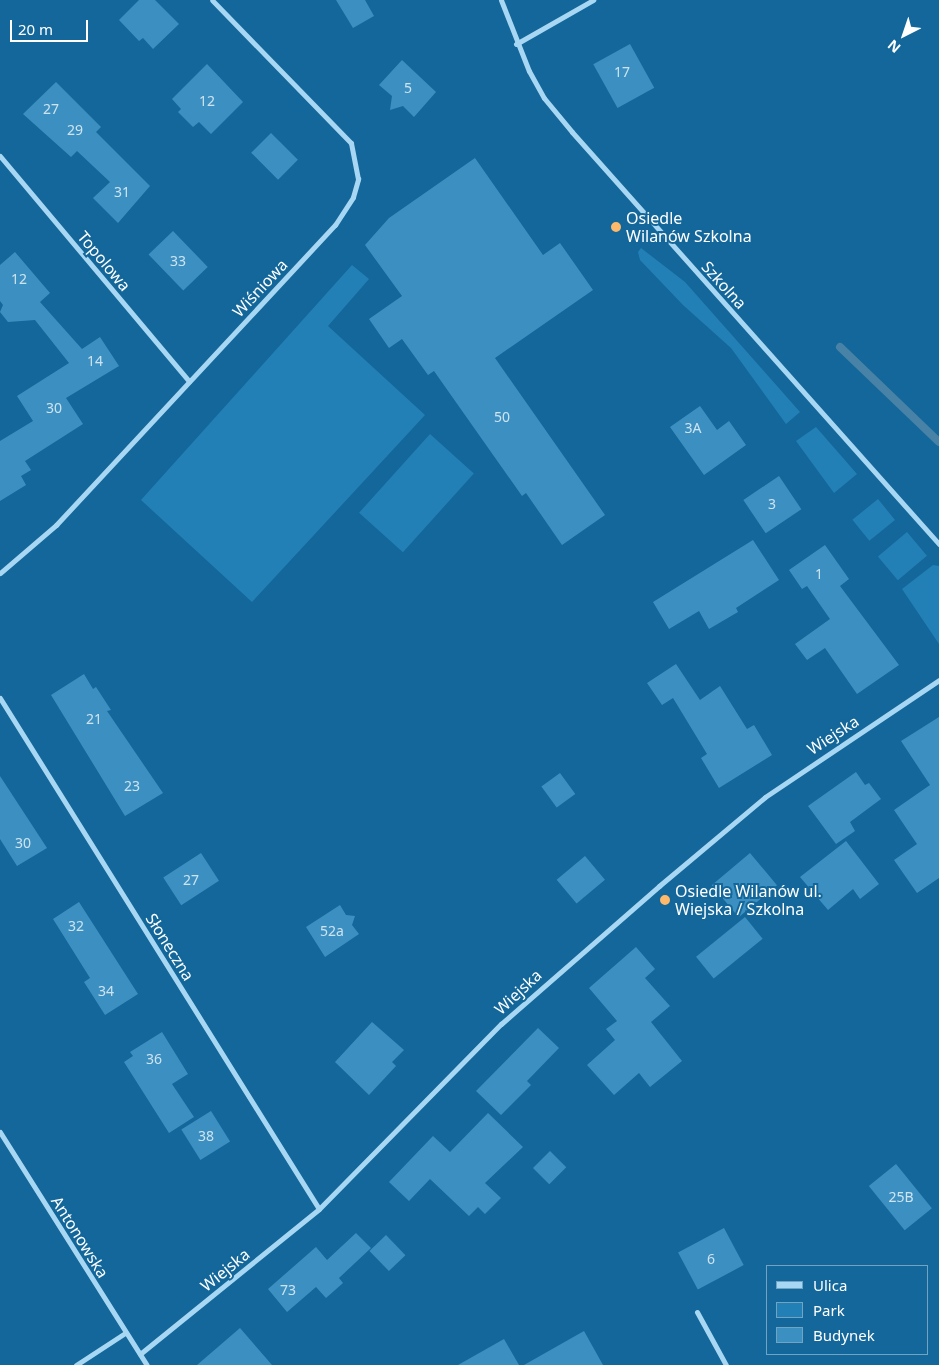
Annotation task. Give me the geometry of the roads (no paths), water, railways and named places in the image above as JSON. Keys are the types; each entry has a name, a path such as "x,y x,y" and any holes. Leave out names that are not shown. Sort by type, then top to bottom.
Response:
{"street":[{"name":"Wiśniowa","path":"0,573 56,525 335,225 353,197 358,179 350,143 212,0"},
{"name":"Szkolna","path":"501,0 516,44 544,98 572,132 939,544"},
{"path":"516,44 593,0"},
{"name":"Topolowa","path":"0,156 189,381"},
{"name":"Wiejska","path":"140,1354 319,1209 501,1024 764,797 939,680"},
{"name":"Słoneczna","path":"0,698 319,1209"},
{"name":"Antonowska","path":"0,1132 125,1333 147,1365"},
{"path":"697,1312 726,1365"},
{"path":"76,1365 125,1333"}],"waterway":[{"path":"840,347 939,442"}],"place":[{"name":"Osiedle Wilanów Szkolna","path":"616,227"},
{"name":"Osiedle Wilanów ul. Wiejska / Szkolna","path":"665,900"}]}
